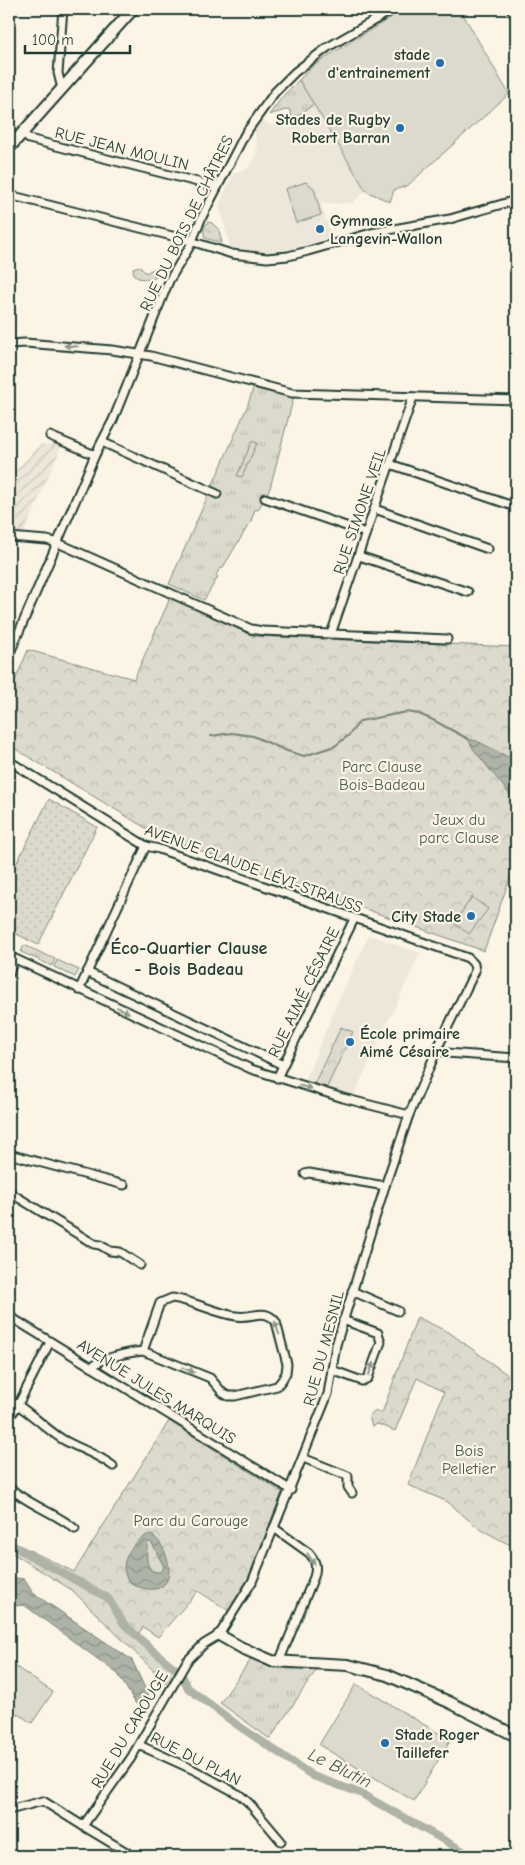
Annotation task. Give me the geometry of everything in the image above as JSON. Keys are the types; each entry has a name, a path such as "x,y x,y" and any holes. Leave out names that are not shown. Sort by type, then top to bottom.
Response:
{"street":[{"path":"62,89 58,74 63,9"},
{"path":"9,148 133,9"},
{"name":"RUE DU BOIS DE CHÂTRES","path":"9,655 116,412 170,281 192,242 217,187 249,128 262,107 284,82 310,59 394,9"},
{"path":"511,9 516,16"},
{"name":"RUE JEAN MOULIN","path":"22,133 29,139 217,187"},
{"path":"9,195 232,254 257,258 283,257 308,252 371,233 450,219 516,200"},
{"path":"9,344 24,343 119,351 151,356 292,393 516,400"},
{"name":"RUE SIMONE VEIL","path":"331,634 413,397"},
{"path":"50,436 95,456"},
{"path":"102,442 217,494"},
{"path":"390,464 510,505"},
{"path":"265,498 366,533"},
{"path":"374,509 488,549"},
{"path":"9,537 47,540 58,543 251,629 447,639"},
{"path":"358,556 468,592"},
{"name":"AVENUE CLAUDE LÉVI-STRAUSS","path":"9,761 146,846 160,849 468,958 474,964"},
{"path":"79,990 146,846"},
{"name":"RUE AIMÉ CÉSAIRE","path":"277,1078 354,919"},
{"path":"9,974 11,958 224,1057 277,1078 409,1115"},
{"name":"RUE DU MESNIL","path":"219,1635 252,1582 291,1490 328,1394 336,1345 343,1320 409,1115 437,1049 475,971 474,964"},
{"path":"87,972 283,1065"},
{"path":"437,1049 446,1053 516,1058"},
{"path":"9,1154 124,1185"},
{"path":"305,1174 309,1173 385,1186"},
{"path":"9,1192 94,1244 110,1251 120,1252 140,1265"},
{"path":"352,1291 398,1311"},
{"path":"91,1367 107,1359 143,1352 210,1378 228,1396 236,1396 277,1386 286,1373 287,1364 276,1322 272,1316 265,1314 236,1316 172,1298 160,1303 143,1352"},
{"name":"AVENUE JULES MARQUIS","path":"9,1316 291,1490"},
{"path":"332,1370 366,1380 381,1342 378,1333 343,1320"},
{"path":"9,1418 18,1405 50,1342"},
{"path":"9,1400 54,1433 77,1447 102,1458 113,1466"},
{"path":"303,1458 348,1476 348,1487 352,1493"},
{"path":"9,1487 39,1508 63,1519 75,1529"},
{"path":"274,1528 309,1553 314,1558 316,1566 314,1577 279,1662"},
{"path":"219,1635 267,1660 348,1665 387,1675 449,1702 516,1736"},
{"name":"RUE DU CAROUGE","path":"83,1826 139,1745 187,1661 204,1644 219,1635"},
{"name":"RUE DU PLAN","path":"139,1745 194,1770 240,1795 281,1841"},
{"path":"9,1810 43,1801 132,1856"}],"shaded area":[{"path":"314,104 366,191 352,203 321,204 332,237 293,249 272,252 230,247 219,205 234,173 248,168 256,155 257,143 254,131 262,120 273,126 293,119"},
{"path":"63,442 24,533 9,532 9,478 40,445"},
{"name":"École primaire Aimé Césaire","path":"369,935 420,953 354,1095 305,1081 337,1003"}],"green space":[{"name":"Stades de Rugby Robert Barran","path":"405,9 460,9 509,94 407,186 394,190 390,202 366,191 299,80 312,67 331,54"},
{"path":"299,80 314,104 293,119 289,109 269,115 283,96"},
{"path":"306,182 314,188 321,215 296,223 285,189"},
{"path":"208,222 212,223 219,230 222,243 205,238 203,229"},
{"path":"139,266 146,273 153,269 157,271 158,276 151,280 138,278 134,275 133,268"},
{"path":"254,386 294,396 270,488 258,510 255,509 251,521 222,569 220,568 216,575 218,577 204,600 169,584 247,407"},
{"path":"252,441 257,443 242,477 237,476"},
{"name":"Parc Clause Bois-Badeau","path":"169,597 253,636 516,647 516,861 484,951 159,836 9,745 9,695 28,650 134,679"},
{"path":"49,799 97,827 38,945 9,930 9,878"},
{"name":"City Stade","path":"472,897 488,909 469,934 454,923"},
{"path":"24,945 55,959 52,966 21,952"},
{"path":"57,960 79,970 75,977 54,967"},
{"path":"341,1027 353,1032 327,1087 314,1084"},
{"name":"Bois Pelletier","path":"417,1317 450,1333 516,1381 516,1548 478,1528 448,1502 408,1485 444,1392 417,1378 395,1431 378,1424 372,1426 369,1416 375,1411 382,1413"},
{"name":"Parc du Carouge","path":"169,1421 282,1492 247,1582 229,1611 198,1591 158,1637 143,1627 138,1635 179,1667 169,1686 72,1590 9,1551 9,1540 74,1572"},
{"path":"252,1658 273,1668 321,1663 270,1739 220,1703"},
{"path":"10,1663 53,1692 32,1723 9,1708"},
{"name":"Stade Roger Taillefer","path":"356,1684 450,1740 414,1801 319,1745"}],"water":[{"path":"468,739 477,741 516,761 516,802 474,750"},
{"path":"149,1534 156,1539 164,1549 168,1562 169,1575 167,1580 161,1587 156,1589 133,1585 124,1570 127,1556 131,1549","holes":["147,1543 152,1543 164,1567 160,1572 151,1570 149,1566"]},
{"path":"9,1577 24,1579 33,1593 132,1660 148,1695 145,1702 140,1705 136,1704 118,1674 24,1605 15,1606 10,1603"}],"waterway":[{"path":"211,736 232,733 253,736 287,751 304,756 335,746 349,735 360,721 407,712 419,714 433,720 468,739"},
{"name":"Le Blutin","path":"9,1544 108,1598 124,1624 176,1669"},
{"name":"Le Blutin","path":"182,1675 188,1688 236,1724 313,1776 360,1793 472,1856"}],"place":[{"name":"stade d'entrainement","path":"440,63"},
{"name":"Stades de Rugby Robert Barran","path":"400,128"},
{"name":"Gymnase Langevin-Wallon","path":"320,229"},
{"name":"City Stade","path":"471,916"},
{"name":"École primaire Aimé Césaire","path":"350,1042"},
{"name":"Stade Roger Taillefer","path":"385,1743"}],"district":[{"name":"Éco-Quartier Clause - Bois Badeau","path":"189,958"}],"park label":[{"name":"Jeux du parc Clause","path":"459,828"}]}
